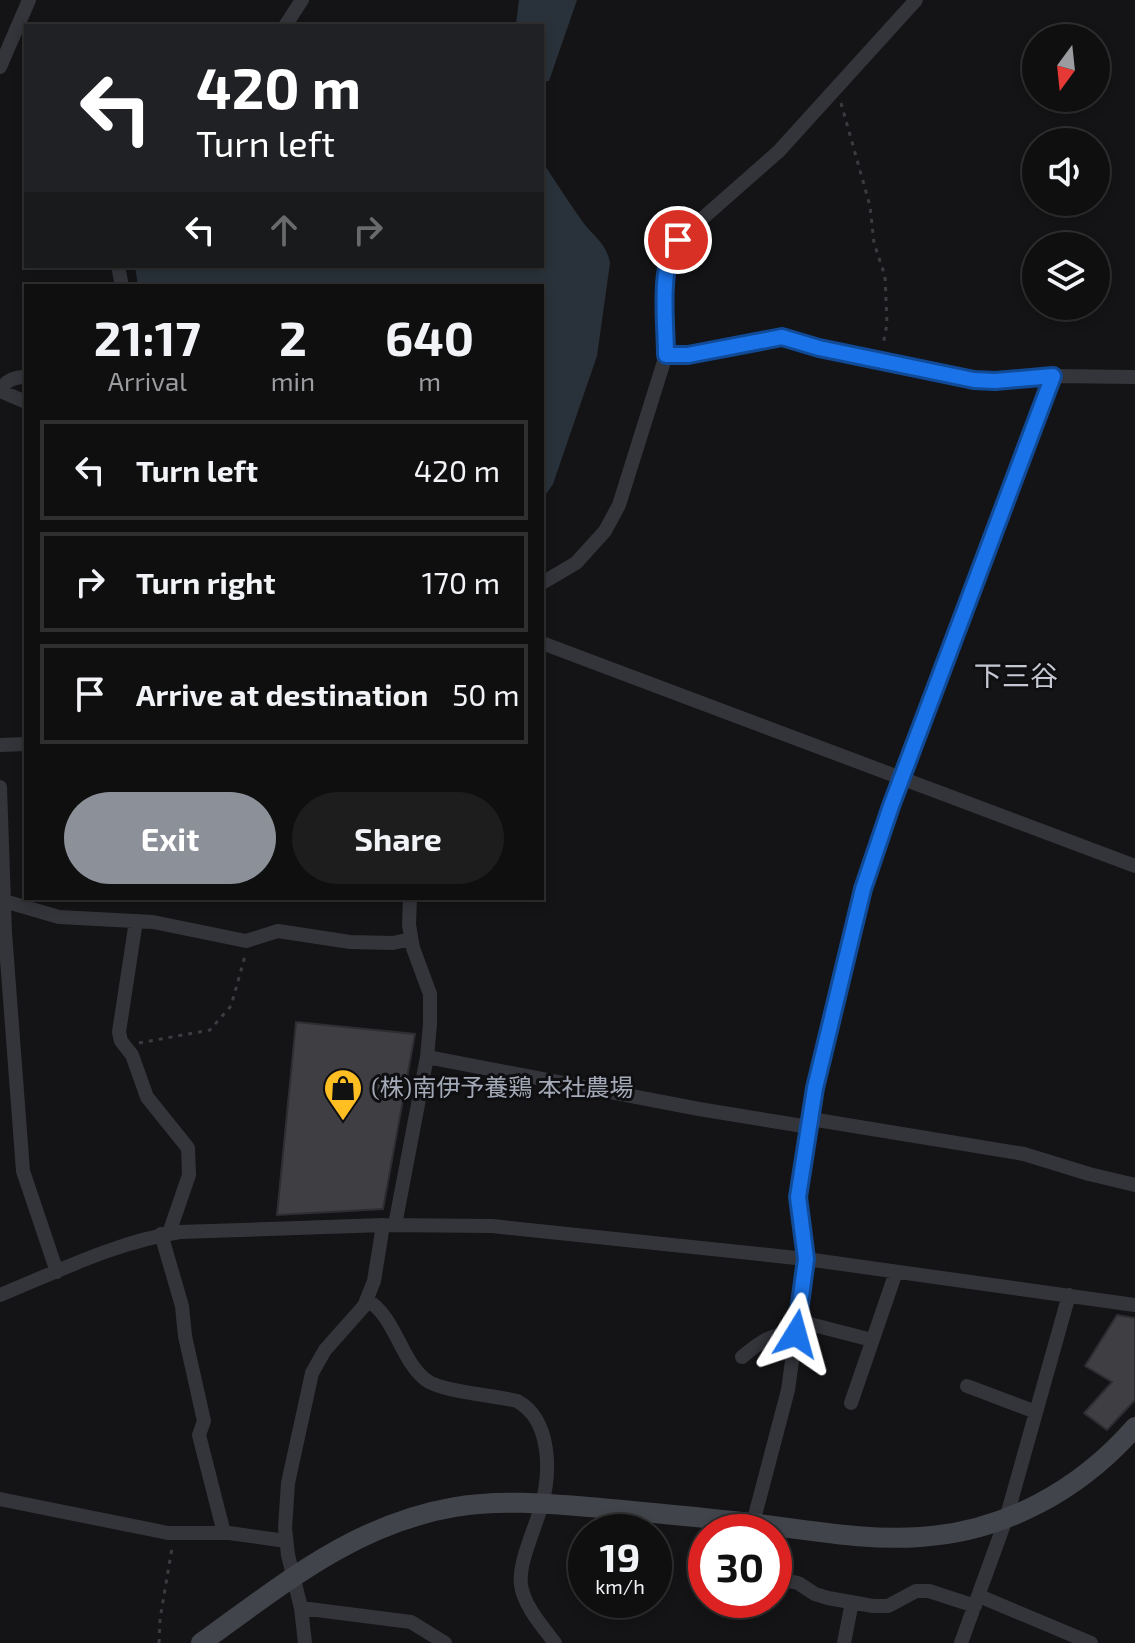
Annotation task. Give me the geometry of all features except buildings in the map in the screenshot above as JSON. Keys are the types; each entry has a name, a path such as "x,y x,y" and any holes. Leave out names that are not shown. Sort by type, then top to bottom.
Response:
{"street":[{"path":"0,67 29,0"},
{"path":"286,24 302,0"},
{"path":"544,582 576,563 605,531 619,505 666,355 667,266 670,252 678,240 779,151 916,0"},
{"path":"666,355 688,355 782,337 819,348 974,380 1053,376 1135,377"},
{"path":"749,1514 788,1390 806,1259 798,1197 815,1088 842,967 870,863 1053,376"},
{"path":"24,377 16,377 5,383 0,391 24,401"},
{"path":"544,644 1135,866"},
{"path":"0,745 24,744"},
{"path":"0,787 6,1016 23,1171 57,1272"},
{"path":"305,1643 301,1608 286,1541 288,1483 312,1373 325,1350 364,1306 374,1281 427,1057 430,994 411,939 410,900"},
{"path":"4,901 59,917 136,921 249,941 258,935 278,931 350,942 393,943 411,939"},
{"path":"136,921 119,1032 132,1055 147,1097 188,1148 189,1175 165,1234 204,1421 199,1435 224,1533"},
{"path":"427,1057 699,1109 1024,1154 1135,1185"},
{"path":"0,1295 118,1246 165,1234 389,1225 492,1226 806,1259 1135,1305"},
{"path":"851,1403 896,1272"},
{"path":"961,1643 1006,1519 1069,1295"},
{"path":"367,1300 380,1310 425,1379 444,1387 517,1401 532,1414 543,1434 542,1503 521,1573 521,1586 536,1616 555,1643"},
{"path":"742,1357 764,1338 797,1327 872,1340"},
{"path":"967,1386 1036,1412"},
{"path":"792,1530 891,1538 946,1534 1006,1519 1077,1481 1117,1448 1135,1427"},
{"path":"0,1499 174,1534 224,1533 286,1541"},
{"path":"201,1643 293,1576 364,1534 419,1515 477,1504 542,1503 688,1520"},
{"path":"792,1582 828,1598 888,1606 916,1591 929,1591 977,1601 1091,1643"},
{"path":"844,1643 852,1602"},
{"path":"301,1608 411,1622 445,1643"}],"path":[{"path":"836,87 870,206 874,243 885,276 887,324 879,360"},
{"path":"124,1045 210,1030 231,1006 249,941"},
{"path":"159,1643 163,1595 174,1534"}],"shaded area":[{"path":"519,0 577,0 549,81 544,82 544,24 516,24"},
{"path":"544,164 582,221 603,245 610,263 597,356 553,484 544,497 544,284 138,284 135,268 544,268"}],"place":[{"name":"(株)南伊予養鶏 本社農場","path":"343,1122"}],"district":[{"name":"下三谷","path":"1016,676"}],"route":[{"path":"678,240 670,252 667,266 666,355 688,355 782,337 819,348 974,380 1053,376 870,863 842,967 815,1088 798,1197 806,1259 796,1334"}]}
